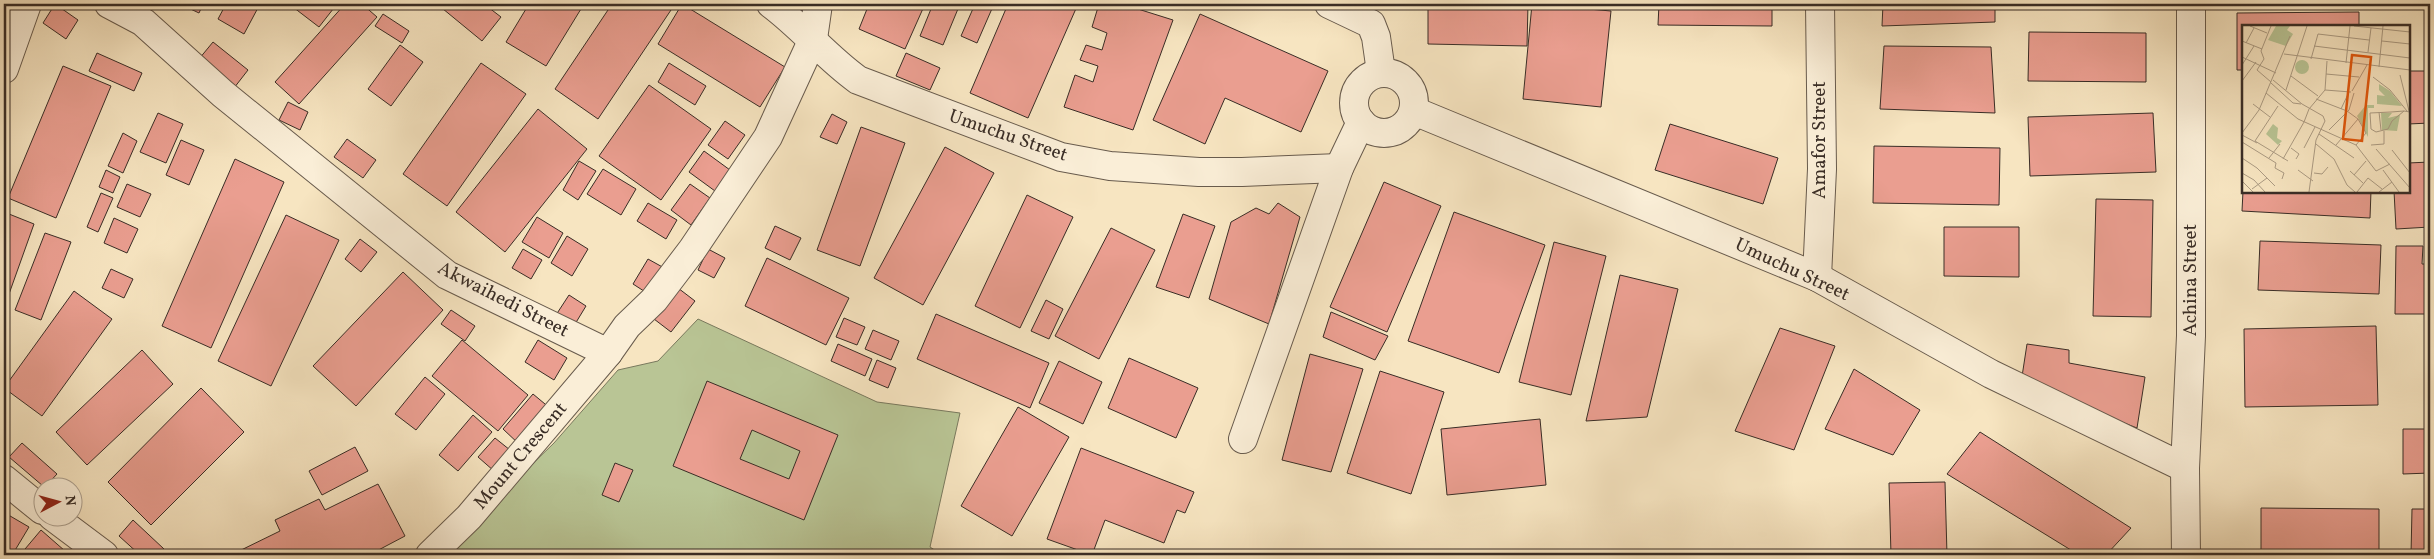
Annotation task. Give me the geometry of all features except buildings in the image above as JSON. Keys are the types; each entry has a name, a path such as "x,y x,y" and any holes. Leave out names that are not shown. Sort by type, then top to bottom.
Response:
{"street":[{"path":"4,69 27,4"},
{"name":"Akwaihedi Street","path":"109,4 143,22 223,94 447,275 608,353"},
{"name":"Umuchu Street","path":"771,4 813,39 842,69 858,80 1061,158 1110,166 1199,172 1339,168"},
{"path":"608,353 627,326 654,300 692,250 768,137 813,39 818,4"},
{"path":"1329,4 1372,14 1381,72"},
{"name":"Amafor Street","path":"1817,277 1822,169 1820,4"},
{"name":"Achina Street","path":"2186,555 2185,468 2191,336 2190,4"},
{"path":"1381,72 1397,75 1407,83 1414,98 1414,111 1404,126 1394,132 1376,132 1361,122 1354,106 1357,88 1370,76 1381,72"},
{"name":"Umuchu Street","path":"1414,111 1817,277 1991,374 2185,468"},
{"path":"1243,439 1339,168 1361,122"},
{"name":"Mount Crescent","path":"430,555 469,517 608,353"},
{"path":"4,479 32,502"},
{"path":"65,526 104,555"}],"green space":[{"path":"698,319 877,402 960,413 930,547 942,555 439,555 554,443 618,370 658,361"}]}
